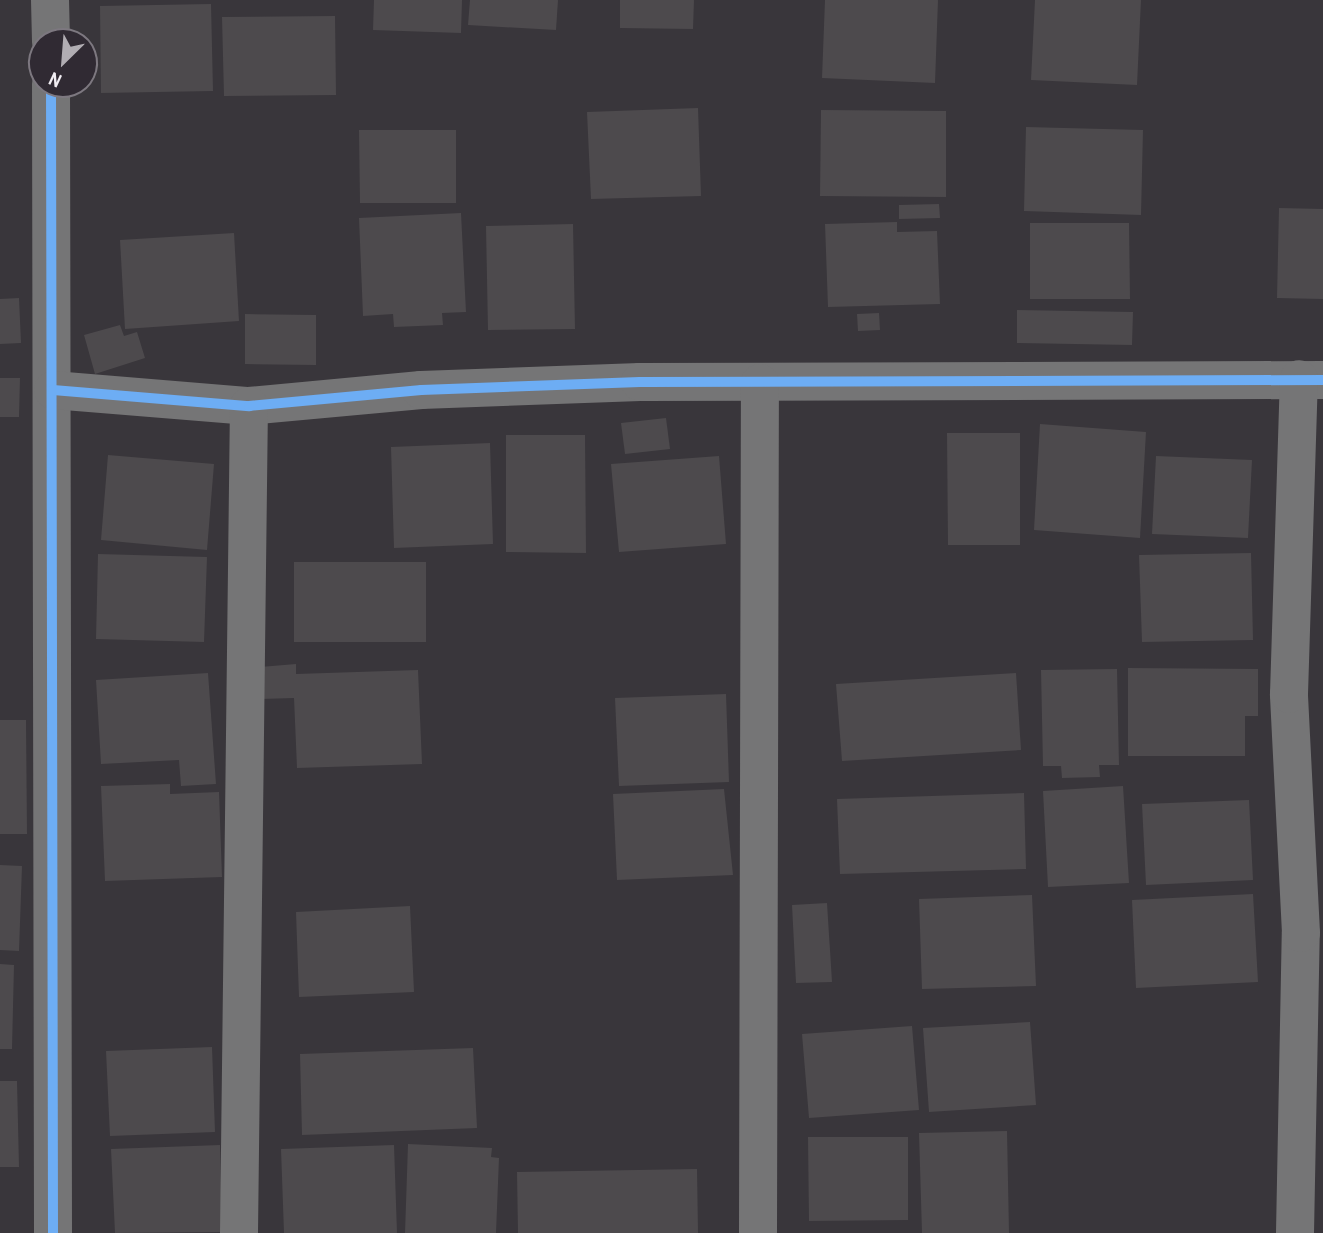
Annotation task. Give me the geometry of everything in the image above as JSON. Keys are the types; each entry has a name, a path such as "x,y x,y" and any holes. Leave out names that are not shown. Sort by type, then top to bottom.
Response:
{"street":[{"path":"50,0 51,28"},
{"path":"51,98 53,1233"},
{"path":"52,390 250,406 435,390 760,383 1311,379 1289,694 1300,933 1296,1233"},
{"path":"758,1233 760,383"},
{"path":"239,1233 250,406"}],"building":[{"path":"374,0 462,0 461,33 373,30"},
{"path":"470,0 558,0 556,30 468,25"},
{"path":"620,0 694,0 693,29 620,28"},
{"path":"825,0 938,0 935,83 822,78"},
{"path":"1035,0 1141,0 1137,85 1031,80"},
{"path":"211,4 213,91 101,93 100,6"},
{"path":"335,16 336,95 224,96 222,17"},
{"path":"698,108 701,196 591,199 587,112"},
{"path":"821,110 946,111 946,197 820,196"},
{"path":"1026,127 1143,130 1141,215 1024,211"},
{"path":"359,130 456,130 456,203 360,203"},
{"path":"939,204 940,218 899,219 899,205"},
{"path":"1279,208 1323,209 1323,299 1277,298"},
{"path":"461,213 466,312 442,313 443,325 394,327 393,314 363,316 359,218"},
{"path":"897,222 897,232 937,231 940,304 828,307 825,224"},
{"path":"1030,223 1129,223 1130,299 1030,299"},
{"path":"573,224 575,329 488,330 486,226"},
{"path":"234,233 239,321 125,329 120,240"},
{"path":"19,298 21,343 0,344 0,299"},
{"path":"1017,310 1133,312 1132,345 1017,343"},
{"path":"879,313 880,330 858,331 857,314"},
{"path":"245,314 316,315 316,365 245,364"},
{"path":"120,325 124,336 137,332 145,358 95,374 84,335"},
{"path":"0,378 20,378 19,417 0,417"},
{"path":"666,418 670,449 625,454 621,423"},
{"path":"1040,424 1146,432 1140,538 1034,530"},
{"path":"947,433 1020,433 1020,545 948,545"},
{"path":"506,435 585,435 586,553 506,552"},
{"path":"490,443 493,544 394,548 391,447"},
{"path":"108,455 214,464 207,550 101,540"},
{"path":"719,456 726,544 619,552 611,464"},
{"path":"1156,456 1252,460 1248,538 1152,534"},
{"path":"1251,553 1253,640 1142,642 1139,555"},
{"path":"98,554 207,557 204,642 96,639"},
{"path":"294,562 426,562 426,642 294,642"},
{"path":"296,664 296,674 418,670 422,764 297,768 294,698 261,699 260,667"},
{"path":"1128,668 1258,669 1258,716 1245,716 1245,756 1128,756"},
{"path":"1117,669 1119,765 1099,765 1100,777 1062,778 1061,766 1043,766 1041,670"},
{"path":"208,673 216,784 181,786 179,760 101,764 96,680"},
{"path":"1016,673 1021,750 842,761 836,684"},
{"path":"726,694 729,782 619,786 615,698"},
{"path":"0,720 26,720 27,834 0,834"},
{"path":"170,784 170,794 219,792 222,877 105,881 101,786"},
{"path":"1123,786 1129,883 1048,887 1043,791"},
{"path":"724,789 733,875 617,880 613,794"},
{"path":"1024,793 1026,869 840,874 837,799"},
{"path":"1249,800 1253,880 1146,885 1142,804"},
{"path":"0,865 22,866 19,951 0,950"},
{"path":"1253,894 1258,982 1136,988 1132,900"},
{"path":"1032,895 1036,986 922,989 919,899"},
{"path":"827,903 832,982 796,983 792,905"},
{"path":"410,906 414,992 299,997 296,912"},
{"path":"0,964 14,965 12,1049 0,1049"},
{"path":"1030,1022 1036,1105 929,1112 923,1028"},
{"path":"912,1026 919,1110 809,1118 802,1034"},
{"path":"212,1047 215,1132 110,1136 106,1051"},
{"path":"473,1048 477,1128 302,1135 300,1054"},
{"path":"0,1081 17,1081 19,1167 0,1167"},
{"path":"1007,1131 1009,1233 922,1233 919,1133"},
{"path":"808,1137 908,1137 908,1220 809,1221"},
{"path":"408,1144 492,1148 491,1157 499,1158 496,1233 405,1233"},
{"path":"220,1145 222,1232 115,1233 111,1149"},
{"path":"394,1145 397,1233 284,1233 281,1149"},
{"path":"697,1169 698,1233 518,1233 517,1172"}],"cycle path":[{"path":"51,98 53,1233"},
{"path":"53,390 249,406 421,390 640,382 1323,380"}]}
